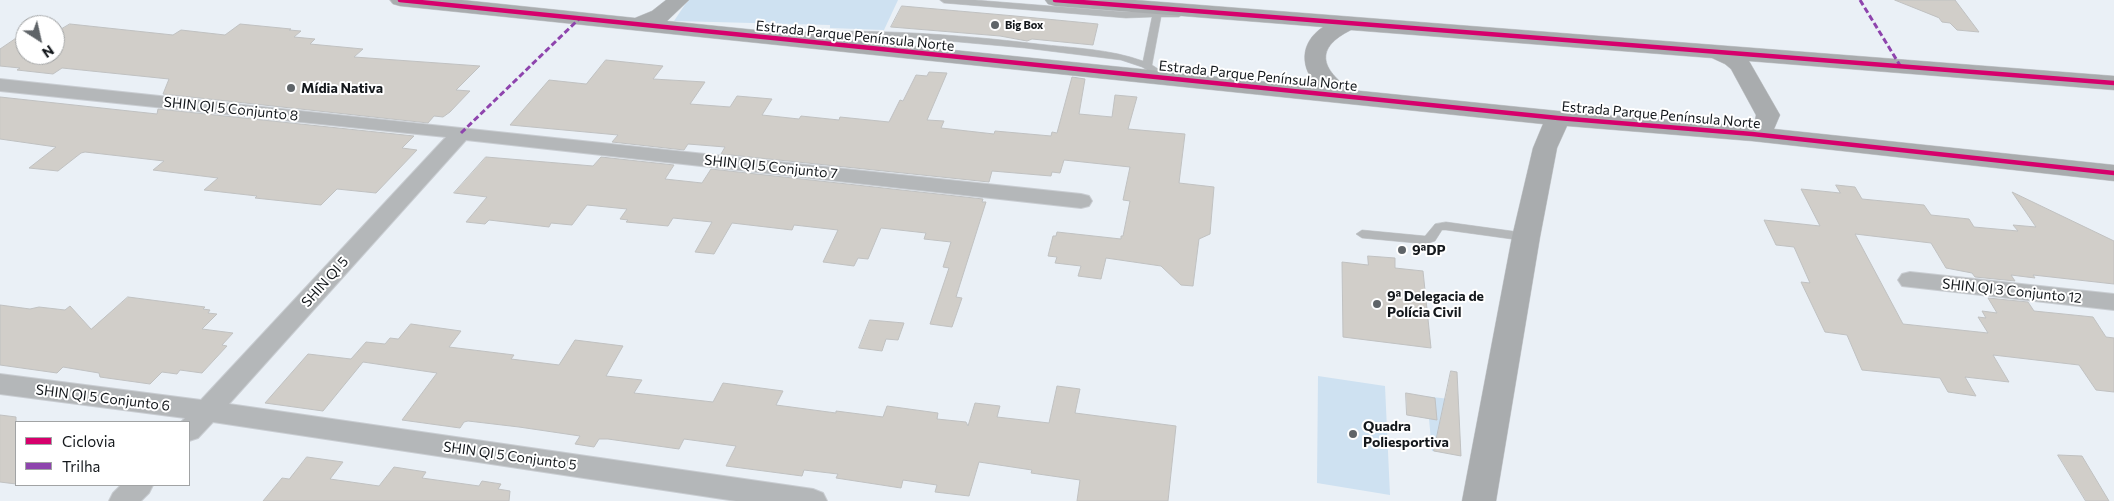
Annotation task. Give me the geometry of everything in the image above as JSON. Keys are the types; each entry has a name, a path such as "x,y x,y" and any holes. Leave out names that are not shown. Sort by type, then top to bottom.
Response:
{"main road":[{"name":"Estrada Parque Península Norte","path":"400,0 1558,118 1752,134 2114,173"},
{"path":"640,24 660,16 679,0"},
{"path":"1055,0 2114,83"},
{"path":"1344,95 1323,80 1316,56 1321,40 1347,23"},
{"path":"1712,51 1740,65 1768,115 1764,127 1752,134"},
{"path":"1529,115 1538,129 1545,148"},
{"path":"1480,501 1526,237 1545,148 1558,118"}],"street":[{"name":"SHIN QI 5 Conjunto 8","path":"0,85 461,133"},
{"name":"SHIN QI 5 Conjunto 7","path":"461,133 1081,201"},
{"name":"SHIN QI 5","path":"190,430 461,133"},
{"name":"SHIN QI 3 Conjunto 12","path":"1910,280 2114,302"},
{"name":"SHIN QI 5 Conjunto 6","path":"0,384 207,411"},
{"name":"SHIN QI 5 Conjunto 5","path":"207,411 813,501"},
{"path":"123,501 137,486"}],"lane":[{"path":"944,0 1126,15 1231,13"},
{"path":"1147,65 1157,15"},
{"path":"761,38 841,32 886,34 1105,54 1147,65 1166,78"},
{"path":"1362,234 1426,240 1431,238 1439,228 1446,226 1526,237"}],"shaded area":[{"path":"688,0 898,0 884,30 830,28 830,25 674,21"},
{"name":"Quadra Poliesportiva","path":"1318,376 1385,386 1390,495 1317,483"},
{"path":"1407,394 1458,400 1454,432 1460,437 1461,455 1432,451 1429,419 1408,414"}],"building":[{"path":"1895,0 1955,0 1979,32 1957,30 1950,23 1942,22 1939,18"},
{"name":"Big Box","path":"902,6 1098,24 1093,45 1032,39 1027,41 1000,36 891,27"},
{"path":"70,24 173,35 181,30 225,35 240,24 301,31 294,37 315,39 310,44 363,49 354,57 480,66 456,90 470,91 450,112 443,117 434,116 428,123 163,94 169,79 62,68 53,74 0,66 0,49 15,39 15,65 65,65 65,27"},
{"path":"606,60 663,66 653,79 705,82 690,104 730,107 737,96 772,99 762,115 799,119 801,116 839,120 840,117 889,122 900,100 903,101 916,75 927,76 929,72 947,73 927,120 944,121 941,128 994,134 995,131 1051,136 1052,132 1057,133 1072,77 1085,79 1079,114 1112,117 1115,95 1137,97 1128,129 1185,134 1179,183 1214,187 1210,234 1199,239 1193,286 1181,285 1161,266 1106,258 1101,279 1078,276 1081,266 1055,263 1057,257 1048,256 1053,236 1056,236 1057,232 1121,239 1130,201 1123,200 1130,167 1064,160 1060,173 1052,172 1051,176 992,171 989,182 721,154 725,147 688,144 684,150 612,142 618,135 510,125 549,80 586,84"},
{"path":"0,97 157,114 158,109 414,136 402,148 417,150 376,193 337,189 321,205 255,198 257,196 204,190 218,178 153,170 164,161 85,152 58,171 29,168 56,147 0,139"},
{"path":"486,157 593,166 601,157 674,165 665,179 702,183 711,169 983,199 982,202 986,202 956,297 962,298 952,327 930,324 949,268 943,267 951,242 924,239 926,233 881,228 868,259 858,258 854,266 823,262 838,230 794,225 792,230 732,223 714,254 695,252 712,222 673,218 668,226 626,222 628,220 620,219 627,209 587,205 572,225 551,223 549,227 489,220 485,224 466,222 487,197 454,193"},
{"path":"1836,185 1855,187 1862,199 1924,205 1931,215 1969,219 1974,227 2018,231 2013,225 2036,227 2012,192 2114,241 2114,284 2033,275 2035,278 2011,275 2015,281 1975,277 1972,273 1946,268 1931,243 1855,234 1903,324 1988,333 1978,317 1986,318 1982,311 1997,313 1988,298 2028,302 2034,311 2093,317 2106,337 2114,338 2114,392 2096,390 2079,365 1993,355 2009,382 1965,377 1976,396 1948,392 1940,378 1862,370 1847,335 1825,332 1801,282 1810,283 1794,247 1776,245 1764,220 1820,226 1801,189 1840,193"},
{"path":"1368,256 1395,258 1395,268 1423,271 1431,348 1343,337 1342,262 1368,265"},
{"path":"128,297 205,307 203,309 210,310 208,313 217,314 202,329 233,333 222,345 227,346 202,373 180,370 177,374 162,372 150,384 100,377 99,373 63,367 57,373 0,365 0,305 30,309 39,307 65,310 70,306 91,329"},
{"path":"870,320 904,323 898,340 886,339 882,351 859,348"},
{"path":"411,324 461,331 449,347 514,355 511,359 559,365 575,340 623,346 606,376 642,380 634,393 713,402 723,383 783,391 776,405 883,417 887,406 938,413 937,419 966,422 968,426 975,403 1000,406 997,417 1049,423 1057,386 1080,389 1075,413 1176,426 1168,501 1077,501 1080,480 1031,473 1032,470 979,462 969,496 935,492 937,485 903,480 901,488 836,478 838,474 804,470 802,476 726,466 736,446 684,439 679,449 608,439 599,439 594,447 575,444 580,436 519,427 468,421 464,422 460,428 402,420 437,373 363,362 323,411 265,403 308,354 351,359 366,342 385,344 390,338 398,339"},
{"path":"1451,371 1457,372 1461,456 1434,451"},
{"path":"1406,393 1435,398 1437,420 1407,415"},
{"path":"0,415 16,417 16,421 15,484 0,482"},
{"path":"2058,455 2082,456 2109,501 2086,501"},
{"path":"307,457 343,462 330,479 379,486 394,467 426,472 422,478 479,486 482,481 501,484 498,489 510,491 509,501 263,501 282,478 289,479"}],"marked path":[{"path":"1860,0 1901,67"},
{"path":"461,133 580,18"}],"cycle path":[{"path":"400,0 1558,118 1752,134 2114,173"},
{"path":"1055,0 2114,83"}],"place":[{"name":"Big Box","path":"995,25"},
{"name":"Mídia Nativa","path":"291,88"},
{"name":"9ªDP","path":"1402,250"},
{"name":"9ª Delegacia de Polícia Civil","path":"1377,304"},
{"name":"Quadra Poliesportiva","path":"1353,434"}]}
